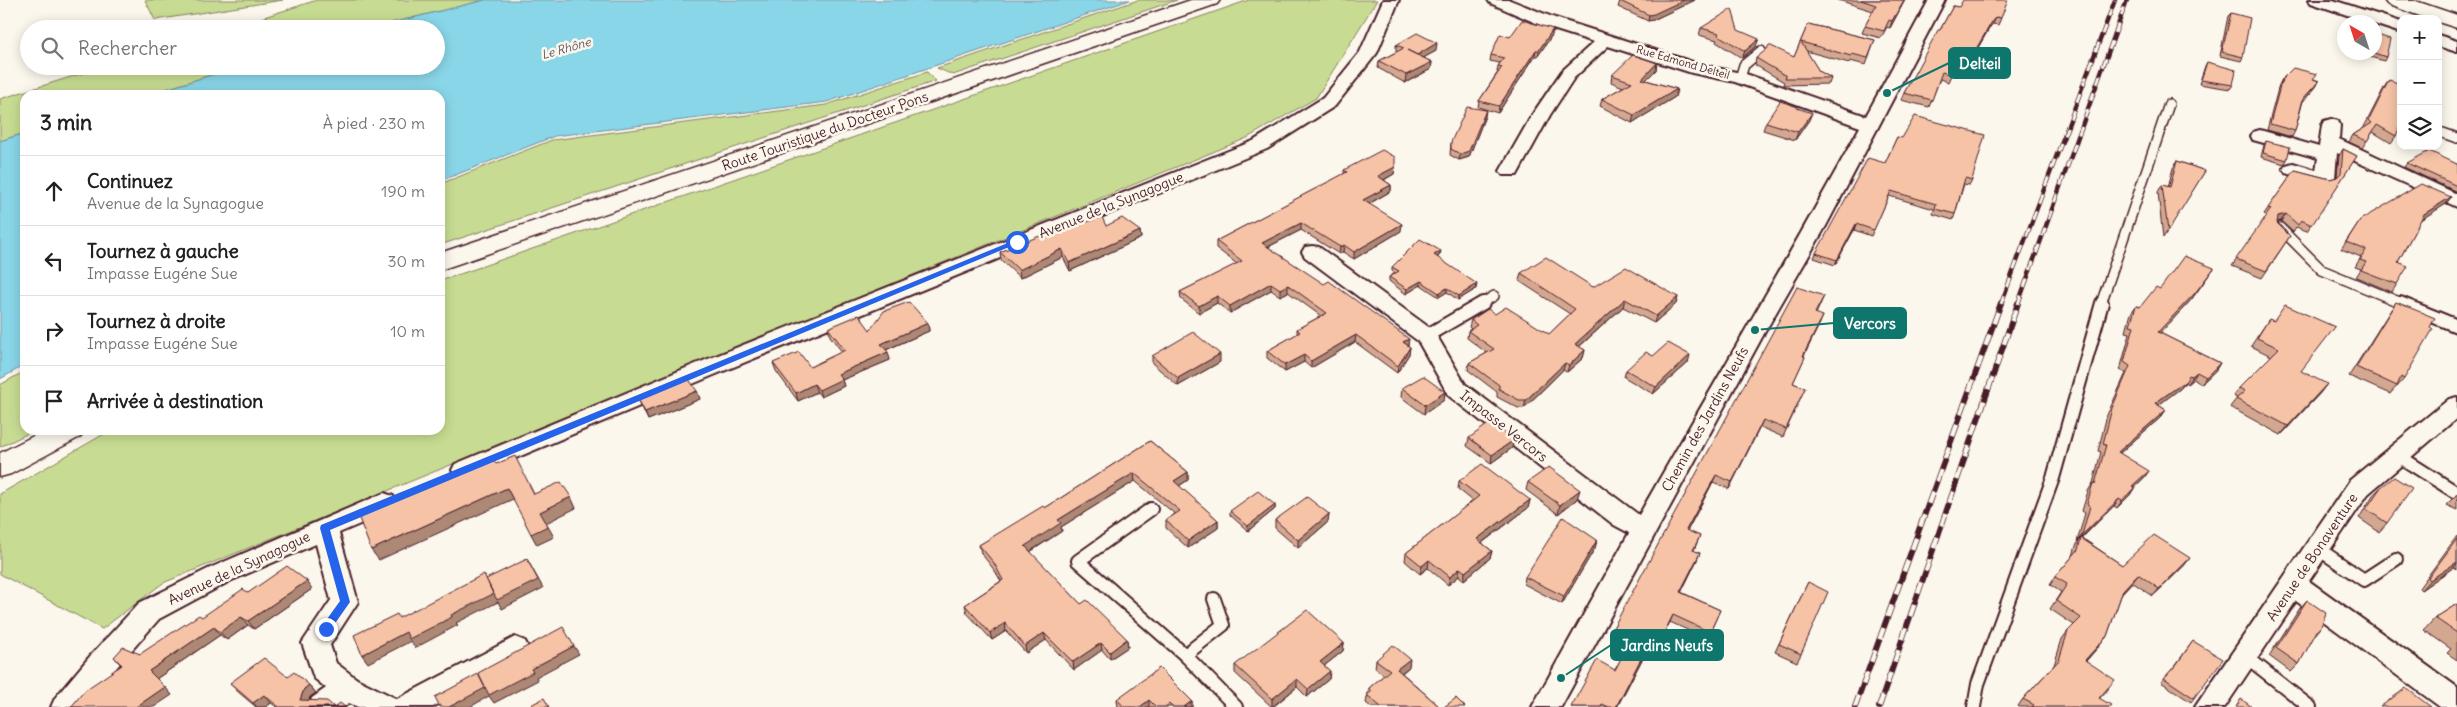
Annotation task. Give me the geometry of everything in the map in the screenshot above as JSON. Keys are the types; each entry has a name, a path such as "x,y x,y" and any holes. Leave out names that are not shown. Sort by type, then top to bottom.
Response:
{"highway":[{"name":"Route Touristique du Docteur Pons","path":"445,260 1210,0"},
{"path":"2394,0 2457,22"},
{"path":"2428,0 2457,10"},
{"path":"0,466 60,435"}],"street":[{"name":"Avenue de la Synagogue","path":"443,479 706,368 1260,145 1329,102 1368,53 1391,0"},
{"name":"Rue Edmond Delteil","path":"1496,0 1549,22 1698,69 1740,78 1870,124"},
{"name":"Chemin des Jardins Neufs","path":"1546,707 1643,529 1816,226 1937,0"},
{"path":"2317,0 2397,27"},
{"path":"1510,171 1541,115 1568,75 1606,40"},
{"path":"2442,41 2457,47"},
{"path":"2260,136 2329,141 2457,201"},
{"path":"2293,169 2325,178 2329,141"},
{"name":"Impasse Vercors","path":"1312,252 1426,336 1457,390 1623,518 1643,529"},
{"name":"Avenue de Bonaventure","path":"2209,707 2359,487 2397,455 2454,412"},
{"name":"Avenue de la Synagogue","path":"64,707 149,611 221,574 406,494"},
{"path":"325,528 345,602 316,643 324,670 347,688 386,707"},
{"path":"2293,584 2457,703"},
{"path":"408,707 516,649"},
{"path":"322,707 347,688"}],"lane":[{"path":"1740,78 1744,66 1761,51"},
{"path":"1974,707 1978,684 2053,478 2101,305 2168,104"},
{"path":"2443,133 2457,138"},
{"path":"2279,228 2322,270 2457,326"},
{"path":"1426,336 1494,296"},
{"path":"2397,455 2457,493"},
{"path":"1151,509 1078,561 1185,655 1236,707"},
{"path":"2317,548 2364,580 2396,559"},
{"path":"1185,655 1224,625 1214,600"},
{"path":"2244,656 2310,707"}],"green space":[{"path":"145,0 283,0 155,20"},
{"path":"317,0 485,0 404,20 255,20"},
{"path":"1138,0 1177,0 953,75 937,68"},
{"path":"1249,0 1377,0 1316,98 1247,138 163,583 102,629 0,574 0,494 102,435 445,435 445,279"},
{"path":"927,72 936,81 445,243 445,182 552,140 826,105"},
{"path":"77,75 211,75 163,90 29,90"},
{"path":"20,93 20,135 0,141 0,99"},
{"path":"20,374 20,435 25,435 0,447 0,385"}],"water":[{"name":"Le Rhône","path":"485,0 1130,0 827,102 555,136 445,179 445,90 163,90 211,75 445,75 445,20 404,20"},
{"path":"20,135 20,368 0,379 0,141"}],"building":[{"path":"1621,0 1684,0 1649,15"},
{"path":"1861,0 1904,0 1892,21 1889,20 1884,31 1865,26 1876,5"},
{"path":"1963,0 2008,0 2001,18 1996,17 1993,20 1972,56 1967,55 1962,68 1955,66 1951,75 1942,72 1932,100 1904,93 1953,6 1959,7"},
{"path":"1732,9 1738,30 1759,39 1745,51 1718,35 1719,33 1701,28"},
{"path":"2231,13 2250,18 2243,57 2222,52"},
{"path":"1522,20 1553,29 1539,50 1536,50 1499,106 1479,101 1502,67 1498,66 1504,58 1491,55 1500,34 1510,37"},
{"path":"1808,24 1875,40 1868,58 1852,54 1851,56 1801,42 1819,71 1831,78 1785,78 1786,76 1756,58 1769,45 1794,57"},
{"path":"1417,33 1437,43 1417,55 1432,62 1406,75 1379,61 1404,48 1396,45"},
{"path":"2382,36 2390,39 2386,57 2382,56"},
{"path":"1633,55 1657,63 1642,79 1677,89 1634,115 1602,99 1632,82 1612,75"},
{"path":"2207,62 2236,70 2233,85 2201,80"},
{"path":"2293,68 2317,74 2313,79 2319,81 2303,99 2295,131 2270,124 2282,79"},
{"path":"2389,80 2397,83 2396,136 2377,125 2367,141 2353,135 2372,123 2369,120"},
{"path":"1780,101 1812,113 1798,132 1766,122"},
{"path":"1467,107 1486,110 1469,151 1460,154 1451,149 1451,142"},
{"path":"1915,116 1985,135 1972,180 1965,178 1955,214 1935,209 1936,204 1891,191 1874,230 1856,224 1837,260 1816,253 1868,158 1885,163 1897,137 1902,138"},
{"path":"2266,141 2290,147 2287,160 2263,153"},
{"path":"2343,149 2357,156 2312,225 2301,220 2298,225 2286,214 2278,216 2277,223 2290,236 2266,271 2236,259 2271,209 2268,208 2295,170 2330,179 2337,177 2341,173"},
{"path":"1382,150 1395,157 1395,167 1378,176 1391,185 1363,200 1402,224 1354,252 1344,245 1340,247 1301,223 1262,243 1324,284 1329,281 1409,339 1403,342 1410,347 1398,366 1356,335 1311,361 1304,355 1285,365 1267,351 1300,332 1297,329 1327,313 1288,285 1280,289 1271,283 1230,306 1217,296 1199,306 1180,292 1242,261 1216,241 1347,172 1344,170"},
{"path":"2429,151 2457,164 2457,186 2407,163"},
{"path":"2177,161 2205,171 2168,231 2162,185 2170,187"},
{"path":"2421,184 2451,197 2424,214 2398,262 2408,266 2397,284 2361,270 2366,262 2360,260 2366,250 2346,242 2360,220"},
{"path":"1102,217 1106,226 1122,218 1140,231 1069,263 1062,249 1019,270 1000,252 1057,229 1059,231"},
{"path":"1420,239 1441,251 1434,255 1477,284 1459,296 1447,288 1439,293 1421,281 1407,289 1389,277 1399,271 1392,267"},
{"path":"2184,256 2214,268 2195,293 2158,332 2220,363 2206,377 2197,372 2192,376 2189,375 2186,381 2155,403 2166,410 2118,452 2149,471 2132,486 2135,487 2122,501 2119,499 2082,535 2090,506 2087,504 2106,445 2103,444 2112,408 2130,366 2124,362 2134,326 2130,325 2136,306 2140,307 2156,287 2160,289"},
{"path":"1546,257 1593,287 1626,267 1678,297 1656,316 1625,299 1575,344 1585,350 1569,365 1565,363 1526,400 1519,400 1499,389 1499,385 1469,363 1494,349 1468,331 1477,325 1471,320 1488,309 1495,314 1506,307 1549,334 1575,309 1521,273"},
{"path":"1797,287 1824,296 1815,313 1823,316 1803,356 1805,357 1793,383 1805,388 1786,429 1763,420 1732,482 1716,475 1686,530 1700,536 1693,550 1700,553 1680,592 1720,610 1710,632 1673,615 1656,649 1648,645 1616,707 1602,704 1601,707 1571,707 1597,660 1615,670 1632,637 1613,628"},
{"path":"909,302 928,323 881,344 888,352 838,374 842,379 819,390 814,384 796,393 773,363 799,352 810,367 845,350 828,328 859,315 870,330 884,311"},
{"path":"2396,302 2435,318 2430,327 2433,329 2404,379 2401,377 2397,386 2356,367"},
{"path":"2285,305 2335,327 2301,371 2327,384 2288,426 2236,399 2245,391 2239,388 2279,348 2257,338 2269,319 2274,321"},
{"path":"1193,332 1220,354 1178,378 1152,356"},
{"path":"1668,343 1690,355 1656,387 1626,370 1646,352 1653,356"},
{"path":"1423,376 1445,392 1425,405 1402,388"},
{"path":"688,378 697,391 645,412 638,399"},
{"path":"1491,422 1514,440 1492,455 1469,438"},
{"path":"1150,441 1188,472 1174,481 1218,520 1188,541 1166,520 1180,511 1134,473 1058,520 1061,523 1025,546 1081,604 1087,600 1127,639 1110,652 1101,643 1073,662 1044,633 1025,646 1005,623 990,633 965,605 1003,580 994,563 979,545 1043,506 1045,508"},
{"path":"515,456 534,494 561,482 571,497 540,512 548,526 531,534 507,488 371,550 357,513 492,457 496,464"},
{"path":"1482,464 1530,500 1477,539 1492,551 1465,572 1460,568 1450,577 1429,560 1422,566 1406,553 1479,496 1459,481"},
{"path":"1549,467 1580,490 1560,505 1528,482"},
{"path":"2394,477 2412,488 2387,523 2366,509 2381,487"},
{"path":"1258,491 1275,505 1248,526 1230,511"},
{"path":"1307,497 1329,514 1298,540 1275,520"},
{"path":"1563,517 1597,540 1564,596 1525,577"},
{"path":"2154,535 2190,558 2159,589 2138,574 2123,590 2107,636 2085,660 2115,680 2099,698 2111,705 2109,707 2032,707 2034,705 2023,699 2059,660 2068,631 2081,618 2056,601 2067,584 2055,577 2078,550 2081,538 2122,565"},
{"path":"2457,539 2457,562 2430,580 2428,578"},
{"path":"527,559 538,580 497,600 486,579"},
{"path":"287,566 307,581 248,621 241,617 220,632 214,627 149,671 165,687 136,707 71,707 85,690 122,665 114,657 123,647 140,654 199,615 202,617 243,589 248,593"},
{"path":"484,574 493,594 409,639 406,632 362,655 354,635 397,614 399,618"},
{"path":"1808,582 1828,592 1801,654 1779,644"},
{"path":"2307,600 2326,613 2320,629 2318,629 2299,664 2276,648"},
{"path":"2457,604 2457,633 2435,618"},
{"path":"1307,610 1344,643 1320,662 1330,671 1308,689 1297,679 1272,699 1235,665"},
{"path":"563,627 574,646 531,669 533,672 489,695 478,673"},
{"path":"2193,641 2223,659 2194,698 2164,678"},
{"path":"1393,645 1410,659 1397,669 1440,707 1381,707 1367,695 1372,691 1369,688 1390,670 1376,660"},
{"path":"264,658 288,677 294,672 309,685 304,689 300,700 327,701 334,707 279,707 264,695 253,703 230,683"},
{"path":"1159,668 1192,701 1184,707 1172,707 1169,704 1165,707 1156,707 1149,700 1140,707 1124,707 1117,699"},
{"path":"478,674 485,688 449,707 440,707 435,697"},
{"path":"2406,688 2431,707 2380,707"},
{"path":"544,698 549,707 532,707 531,705"},
{"path":"1456,698 1465,707 1444,707"},
{"path":"2241,699 2252,707 2236,707"},
{"path":"340,703 345,707 335,707"}],"railway":[{"path":"2001,304 2115,0"},
{"path":"2018,304 2127,0"},
{"path":"1855,707 2001,303"},
{"path":"1879,707 2018,303"}],"place":[{"name":"Delteil","path":"1887,93"},
{"name":"Vercors","path":"1755,330"},
{"name":"Jardins Neufs","path":"1561,678"}],"route":[{"path":"326,629 345,602 325,528 706,368 1017,242"}]}
